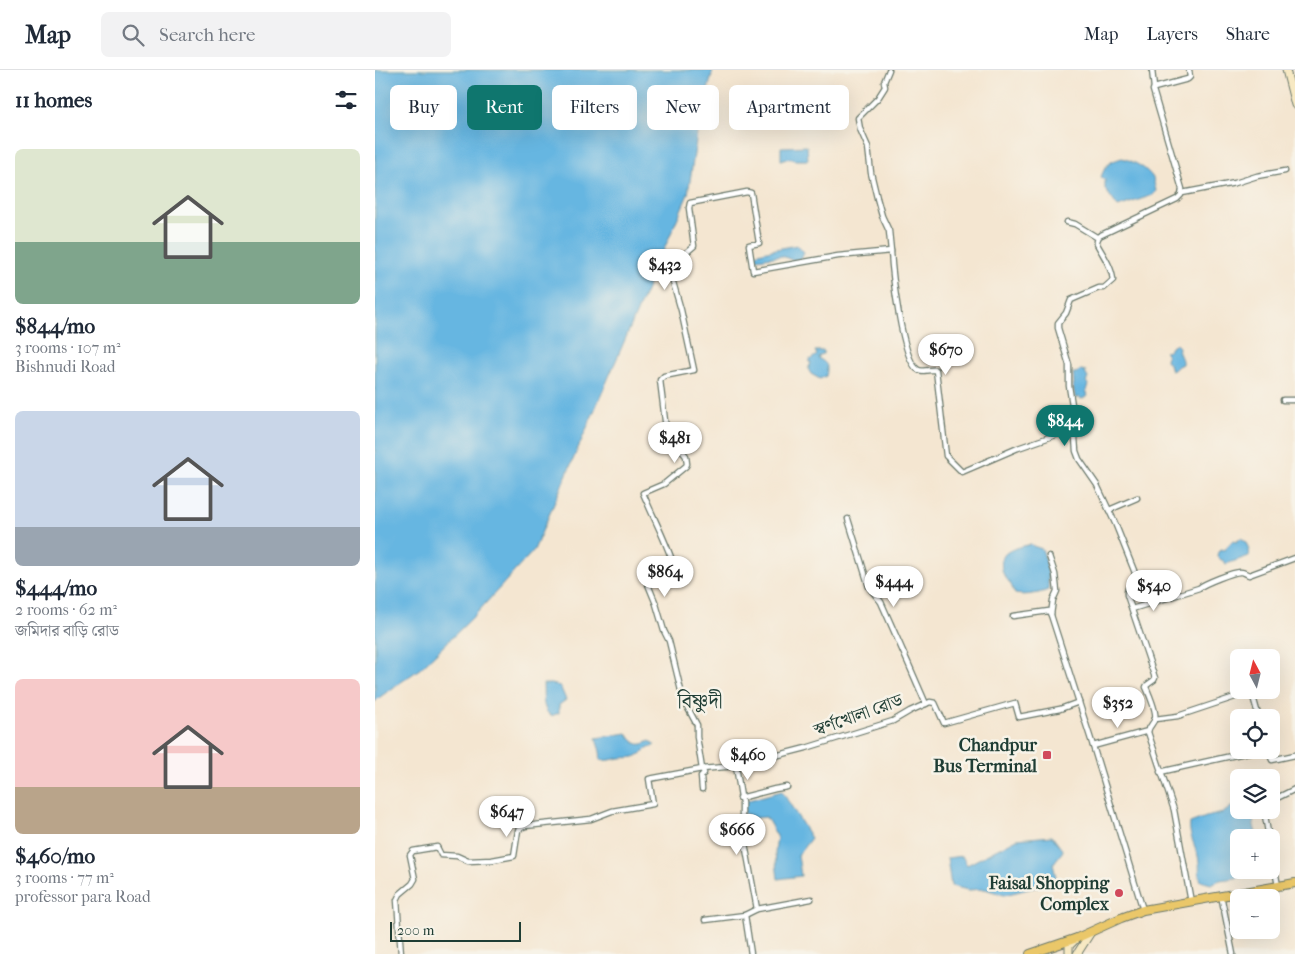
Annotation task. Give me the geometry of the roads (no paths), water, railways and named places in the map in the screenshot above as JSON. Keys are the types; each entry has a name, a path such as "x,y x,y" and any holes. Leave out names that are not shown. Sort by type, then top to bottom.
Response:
{"main road":[{"path":"1030,954 1077,938 1115,920 1143,910 1295,883"}],"street":[{"path":"889,70 883,82 885,87 878,98 859,118 860,130 868,147 871,173 877,198 889,231 896,297 906,346 916,369 920,371 936,370 946,456 962,472 1018,448 1073,429"},
{"path":"1152,70 1153,93 1182,193"},
{"path":"1154,88 1188,79 1191,77 1189,70"},
{"path":"1286,70 1295,105"},
{"path":"1155,719 1146,687 1155,678 1126,591 1134,579 1135,573 1109,510 1076,451 1069,386 1069,365 1057,323 1065,313 1071,300 1099,288 1104,288 1113,280 1111,269 1097,244 1099,236 1177,199 1182,193 1285,171"},
{"path":"702,789 701,776 703,773 697,725 683,699 669,641 647,582 674,566 643,493 671,480 687,464 686,456 667,437 660,380 664,376 694,370 681,310 670,272 681,256 694,246 690,204 747,192 751,193 759,243 749,245 753,271 818,259 891,251"},
{"path":"1067,222 1075,224 1098,238"},
{"path":"1283,400 1295,400"},
{"path":"1109,510 1137,498"},
{"path":"847,519 869,587 881,602 926,704 935,703 944,723 1015,703 1019,717 1060,709 1079,702"},
{"path":"1049,556 1055,574 1057,591 1053,600 1051,615 1143,910"},
{"path":"1132,609 1199,588 1231,574 1241,572 1249,575 1295,558"},
{"path":"1013,616 1049,612 1051,615"},
{"path":"1191,902 1174,810 1148,731 1150,725 1155,719 1178,716 1250,692 1252,693 1257,709"},
{"name":"স্বর্ণখোলা রোড","path":"401,954 397,900 400,894 415,879 410,856 413,851 437,847 441,855 457,856 468,861 514,856 518,830 525,826 591,819 612,811 653,804 649,779 702,769 736,766 806,748 893,721 926,704"},
{"path":"1155,719 1164,718"},
{"path":"1093,746 1148,731"},
{"path":"1280,758 1295,755"},
{"path":"1160,772 1230,756"},
{"path":"736,766 742,803 742,827 757,909"},
{"path":"740,798 787,787"},
{"path":"1280,796 1295,789"},
{"path":"1277,879 1278,886"},
{"path":"1221,895 1233,954"},
{"path":"705,920 745,915 757,909 811,899"},
{"path":"745,915 751,954"},
{"path":"1077,954 1091,932"},
{"path":"1069,954 1069,946 1077,938"}],"water":[{"path":"375,70 713,70 709,85 647,85 647,130 698,130 688,194 534,550 475,615 421,668 375,702"},
{"path":"807,146 808,160 789,158 781,161 781,147"},
{"path":"1122,158 1135,163 1147,171 1153,178 1156,191 1153,195 1118,207 1105,189 1105,180 1101,177 1109,164"},
{"path":"797,245 804,252 801,259 792,260 782,256 756,259 754,257 755,254"},
{"path":"1176,344 1179,347 1182,364 1171,371 1166,360 1167,355 1164,352 1169,351"},
{"path":"815,351 824,351 818,358 827,367 826,376 820,379 811,374 808,369 811,363 808,361 817,355"},
{"path":"1081,370 1086,371 1085,373 1088,378 1086,392 1088,396 1082,399 1078,397 1077,399 1075,398 1073,387 1073,373"},
{"path":"1241,538 1249,549 1249,556 1226,564 1217,556 1218,552 1221,549 1225,550 1233,541 1236,542"},
{"path":"1031,544 1042,549 1047,569 1048,590 1040,593 1015,594 1004,574 1001,565 1002,559 1004,555 1013,549"},
{"path":"543,684 560,686 566,700 559,705 559,713 551,716 546,710"},
{"path":"627,733 637,744 650,741 654,746 638,756 608,760 600,759 596,738"},
{"path":"782,791 811,838 798,855 801,876 778,879 775,854 777,836 766,817 755,818 744,813 745,801"},
{"path":"1230,808 1230,819 1253,819 1255,829 1230,829 1230,879 1211,884 1201,881 1198,857 1190,833 1190,823 1223,813"},
{"path":"1052,836 1063,851 1053,864 1057,882 1004,895 985,889 968,890 951,886 947,858 962,856 967,865 1017,839"}],"place":[{"name":"Chandpur Bus Terminal","path":"1047,755"},
{"name":"Faisal Shopping Complex","path":"1119,893"}],"district":[{"name":"বিষ্ণুদী","path":"700,701"}]}
